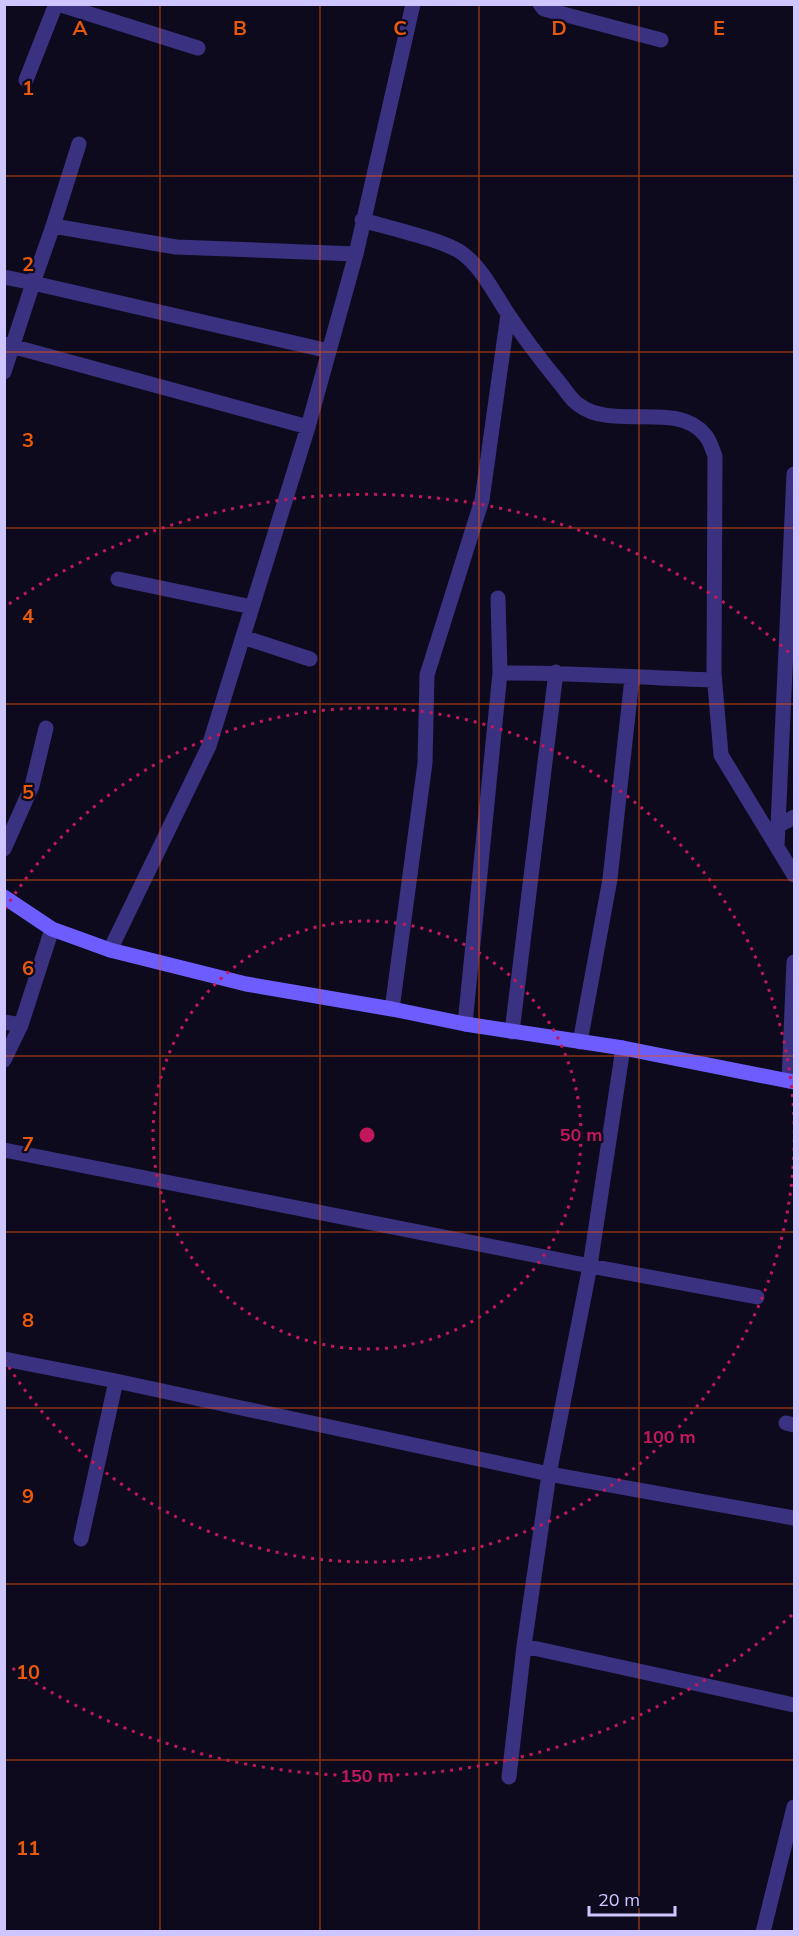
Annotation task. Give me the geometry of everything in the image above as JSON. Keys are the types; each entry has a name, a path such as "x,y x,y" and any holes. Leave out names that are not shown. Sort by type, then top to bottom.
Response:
{"main road":[{"path":"4,897 52,929 110,950 246,984 512,1032 623,1048 792,1082"}],"street":[{"path":"26,80 57,4 198,48"},
{"path":"110,950 209,746 308,427 356,254 413,4"},
{"path":"540,4 544,9 661,40"},
{"path":"4,372 9,345 53,226 78,144"},
{"path":"362,220 436,242 461,252 482,272 545,366 578,405 589,412 680,419 706,435 715,456 714,680 721,754 795,875"},
{"path":"53,226 176,248 356,254"},
{"path":"4,277 329,351"},
{"path":"392,1009 424,763 427,675 482,500 508,314"},
{"path":"9,345 308,427"},
{"path":"777,847 795,474"},
{"path":"118,579 252,607"},
{"path":"465,1024 500,673 498,598"},
{"path":"243,637 310,659"},
{"path":"500,673 556,672 632,678 714,680"},
{"path":"512,1032 556,672"},
{"path":"580,1042 610,879 632,678"},
{"path":"4,849 32,786 46,728"},
{"path":"778,826 795,817"},
{"path":"4,1060 21,1025 52,929"},
{"path":"792,1082 795,962"},
{"path":"4,1022 21,1025"},
{"path":"508,1777 549,1474 590,1266 623,1048"},
{"path":"4,1150 757,1297"},
{"path":"4,1359 549,1474 795,1518"},
{"path":"81,1539 116,1381"},
{"path":"524,1646 795,1705"},
{"path":"763,1932 795,1807"}]}
